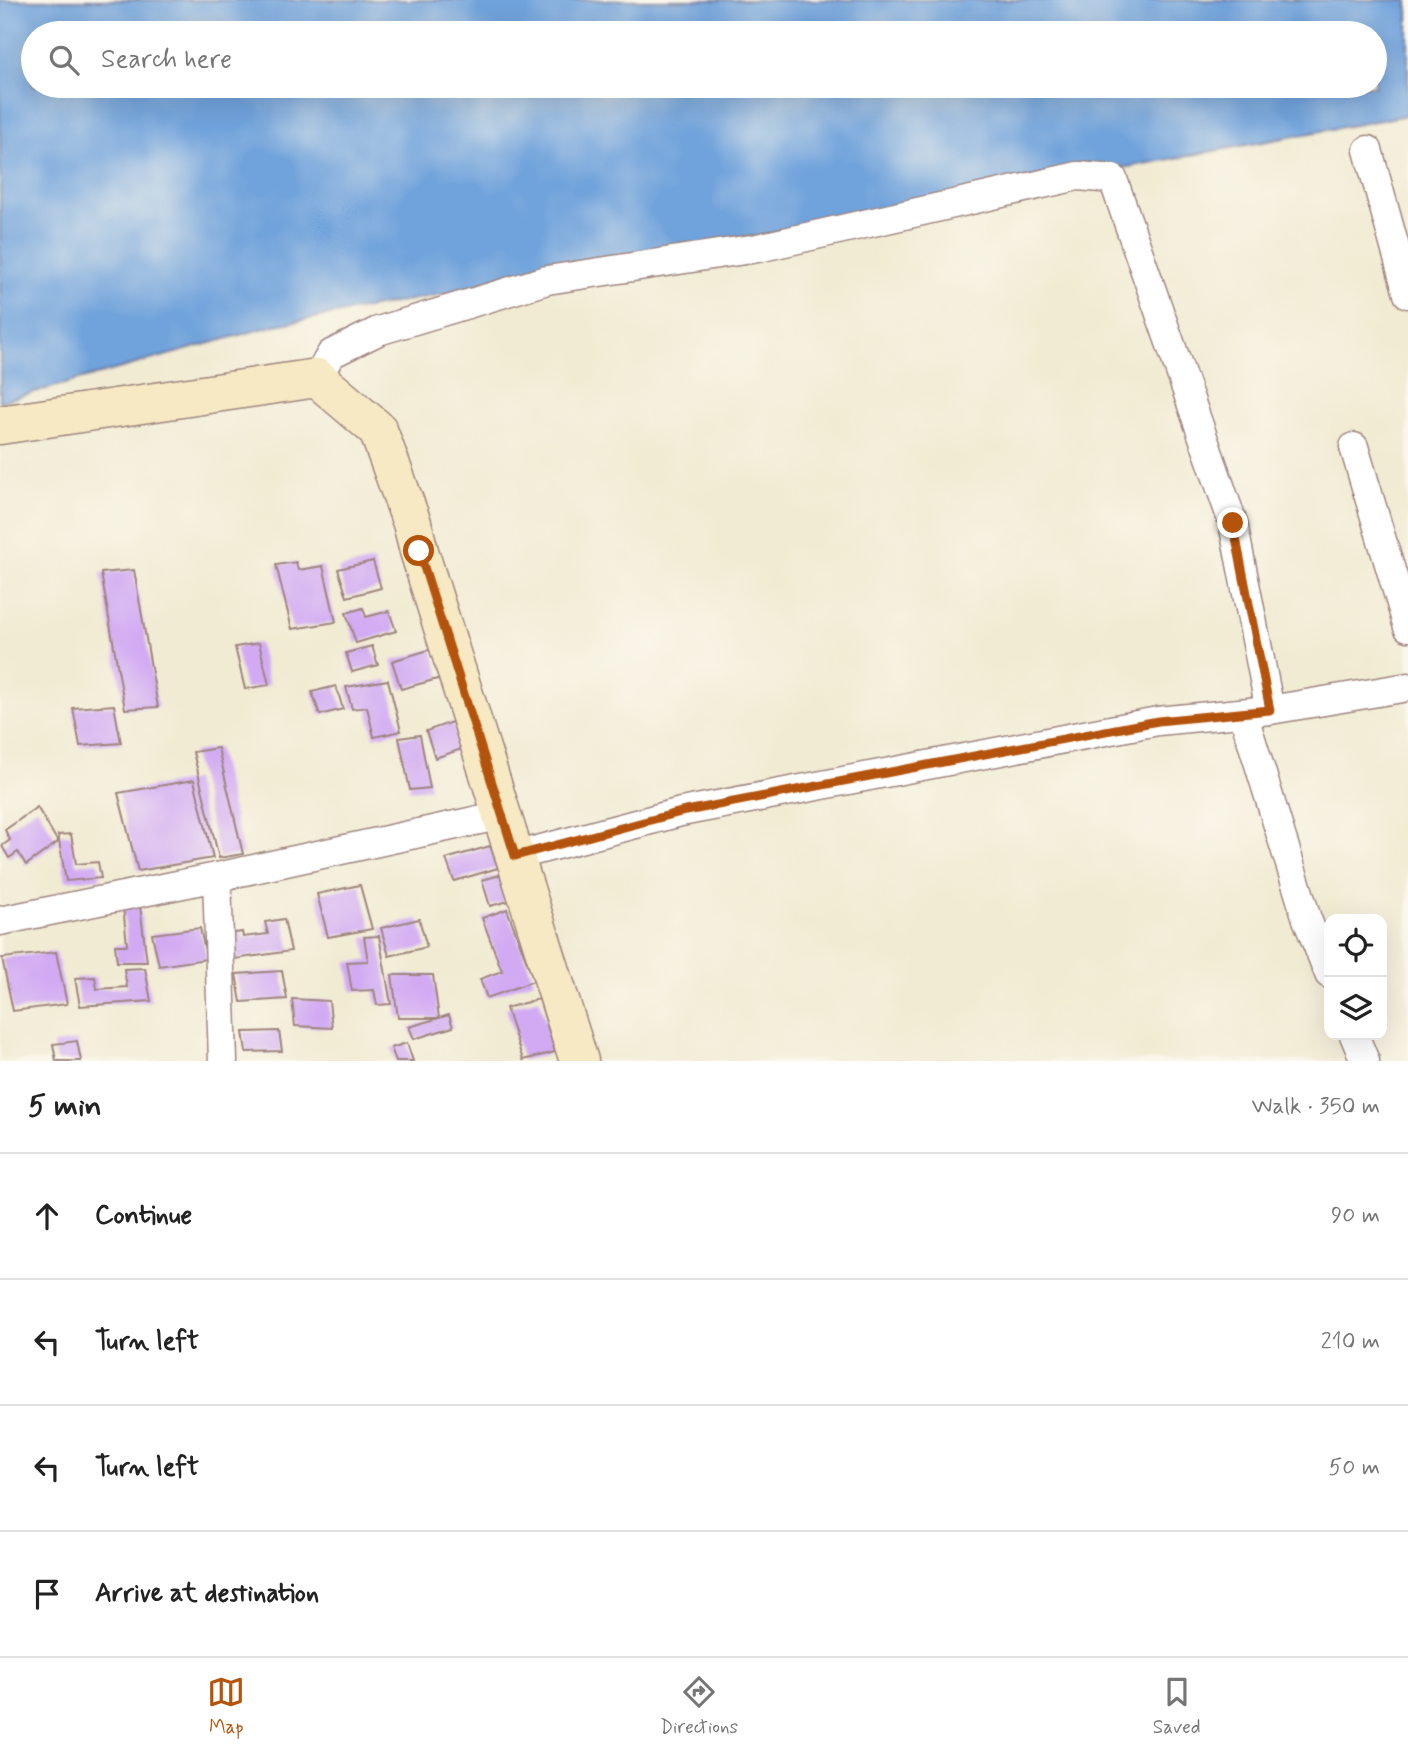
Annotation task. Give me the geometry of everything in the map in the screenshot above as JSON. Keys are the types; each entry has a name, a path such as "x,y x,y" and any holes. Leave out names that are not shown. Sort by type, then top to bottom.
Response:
{"main road":[{"path":"0,425 317,378 378,430 412,523 579,1061"}],"street":[{"path":"1368,150 1408,293"},
{"path":"317,378 331,354 378,331 547,280 758,248 1078,176 1113,179 1233,523 1257,711 1307,919 1324,962"},
{"path":"1354,447 1408,627"},
{"path":"515,856 681,812 1158,721 1257,711 1408,687"},
{"path":"0,921 502,815"},
{"path":"217,877 223,1061"},
{"path":"1356,1040 1365,1061"}],"water":[{"path":"0,0 1408,0 1408,115 276,325 0,402"}],"building":[{"path":"373,561 381,588 347,597 338,569"},
{"path":"296,562 298,570 323,566 336,622 292,629 276,565"},
{"path":"134,570 158,707 125,709 101,573"},
{"path":"363,608 366,617 389,611 396,631 356,643 346,613"},
{"path":"259,643 269,685 245,689 235,647"},
{"path":"372,646 378,665 352,672 346,653"},
{"path":"432,649 441,678 401,689 392,661"},
{"path":"388,680 401,731 374,737 367,707 352,709 346,687"},
{"path":"336,686 343,709 320,715 312,692"},
{"path":"114,705 121,743 80,746 73,708"},
{"path":"452,722 462,749 435,758 426,731"},
{"path":"420,735 430,788 410,790 399,738"},
{"path":"218,748 243,854 219,858 193,752"},
{"path":"194,780 213,858 138,871 118,793"},
{"path":"37,807 58,842 26,865 18,852 9,858 2,846 10,840 5,830"},
{"path":"71,834 76,864 98,862 101,878 66,881 58,835"},
{"path":"490,846 498,868 454,881 446,859"},
{"path":"500,875 509,901 490,906 482,880"},
{"path":"360,885 372,929 328,937 317,894"},
{"path":"123,906 140,906 147,962 117,962 115,945 127,945"},
{"path":"507,909 534,981 487,998 480,979 502,971 482,918"},
{"path":"284,919 291,951 235,959 229,934 242,932 243,937 268,934 265,922"},
{"path":"419,919 427,947 389,956 381,928"},
{"path":"200,928 207,959 159,966 152,934"},
{"path":"379,936 391,1004 377,1005 374,990 352,991 347,962 368,961 364,937"},
{"path":"56,952 67,1004 13,1011 2,958"},
{"path":"145,968 151,1001 80,1006 75,978 95,977 97,989 127,987 124,969"},
{"path":"282,971 287,999 241,1002 236,974"},
{"path":"392,975 433,975 439,1018 398,1018"},
{"path":"292,999 329,1001 332,1028 295,1026"},
{"path":"539,999 555,1052 523,1060 506,1008"},
{"path":"449,1015 453,1027 414,1039 409,1027"},
{"path":"279,1031 282,1051 246,1052 243,1032"},
{"path":"77,1041 81,1061 56,1061 53,1044"},
{"path":"407,1043 413,1061 396,1061 391,1048"}],"route":[{"path":"419,551 515,856 681,812 1158,721 1270,710 1233,523"}]}
